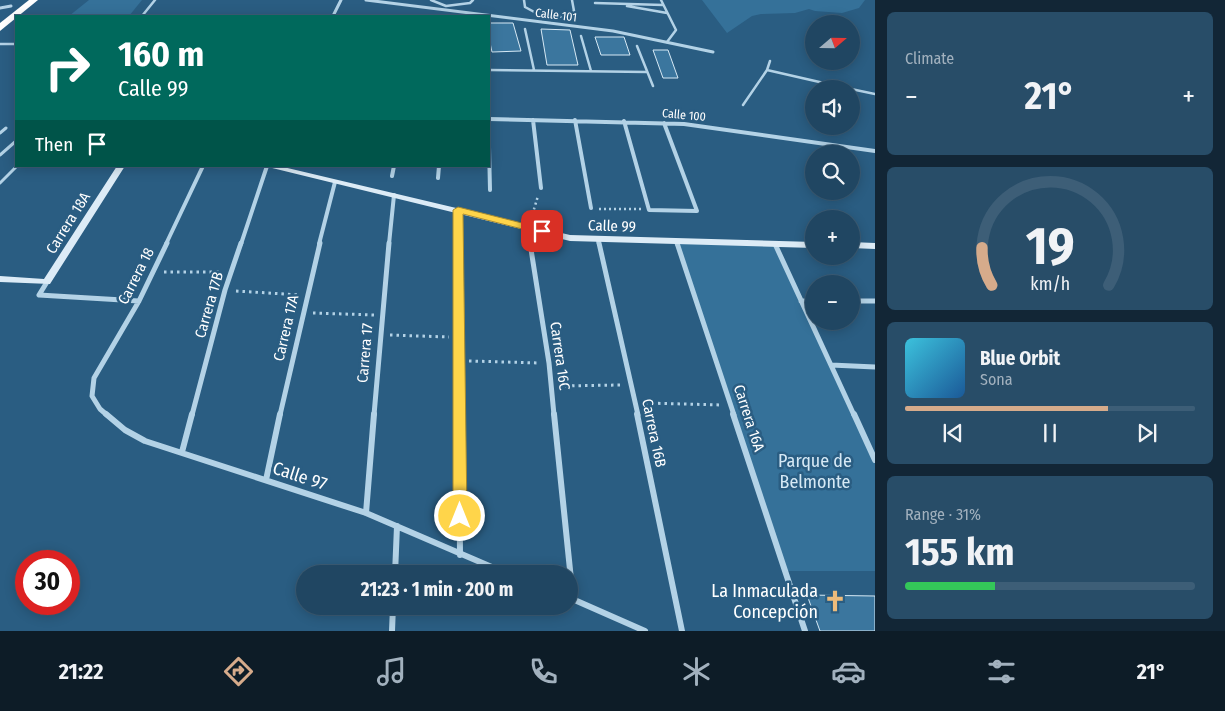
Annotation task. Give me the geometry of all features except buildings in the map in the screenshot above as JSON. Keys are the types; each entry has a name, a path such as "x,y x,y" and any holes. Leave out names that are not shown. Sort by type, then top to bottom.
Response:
{"highway":[{"path":"0,15 18,0"},
{"path":"11,6 32,0"},
{"path":"0,28 32,0"}],"street":[{"path":"334,15 341,0"},
{"name":"Calle 101","path":"366,0 486,15"},
{"path":"0,8 11,6"},
{"name":"Calle 101","path":"490,15 612,31 713,52"},
{"name":"Calle 100","path":"490,119 624,121 701,126 875,151"},
{"path":"533,120 541,188"},
{"path":"575,120 591,208"},
{"path":"624,121 649,210 696,211 664,123"},
{"name":"Carrera 18A","path":"120,167 39,294 140,301"},
{"name":"Carrera 18","path":"92,396 94,378 140,301 203,167"},
{"name":"Calle 99","path":"270,167 570,238 805,245"},
{"name":"Carrera 17B","path":"182,452 225,290 270,167"},
{"path":"392,176 394,167"},
{"path":"438,178 439,167"},
{"path":"489,167 490,190"},
{"name":"Carrera 17A","path":"266,480 306,295 335,182"},
{"name":"Carrera 17","path":"366,513 380,334 394,195"},
{"path":"458,210 460,555"},
{"name":"Carrera 16C","path":"528,228 549,363 569,565"},
{"name":"Carrera 16B","path":"598,240 635,403 682,631"},
{"name":"Carrera 16A","path":"676,242 805,631"},
{"path":"775,244 875,460"},
{"path":"860,245 875,246"},
{"path":"0,279 47,282"},
{"path":"801,300 805,300"},
{"path":"860,301 875,301"},
{"path":"831,365 875,367"},
{"name":"Calle 97","path":"92,396 100,409 125,430 145,440 366,513 485,565"},
{"path":"866,442 875,442"},
{"path":"395,565 397,526"},
{"path":"578,601 645,631"},
{"path":"392,631 393,615"}],"lane":[{"path":"143,15 155,0"},
{"path":"431,0 446,6 470,4 473,0"},
{"path":"524,0 525,7 532,12 550,16 571,14 574,11 572,0"},
{"path":"661,0 676,30 666,42"},
{"path":"595,3 663,5"},
{"path":"617,4 667,13"},
{"path":"445,10 446,6"},
{"path":"458,12 462,15"},
{"path":"550,16 550,22"},
{"path":"525,29 534,70"},
{"path":"581,36 591,71"},
{"path":"0,44 15,44"},
{"path":"637,46 653,86"},
{"path":"743,105 770,61"},
{"path":"490,70 647,72"},
{"path":"766,70 810,80"},
{"path":"860,91 875,94"},
{"path":"0,134 6,128"},
{"path":"0,155 15,142"},
{"path":"0,150 5,150"},
{"path":"0,183 16,167"}],"path":[{"path":"528,228 541,188"},
{"path":"591,208 649,210"},
{"path":"153,272 231,272"},
{"path":"225,290 306,295"},
{"path":"302,313 382,315"},
{"path":"380,334 458,338"},
{"path":"459,360 549,363"},
{"path":"551,386 630,385"},
{"path":"635,403 730,406"}],"green space":[{"path":"89,0 142,0 130,15 70,15"},
{"path":"702,0 865,0 859,8 842,13 809,9 795,13 752,16 727,33"},
{"name":"Parque de Belmonte","path":"676,242 775,244 805,309 805,330 815,330 875,460 875,571 785,571"}],"place":[{"name":"La Inmaculada Concepción","path":"835,601"}],"route":[{"path":"460,516 458,210 542,231"}]}
